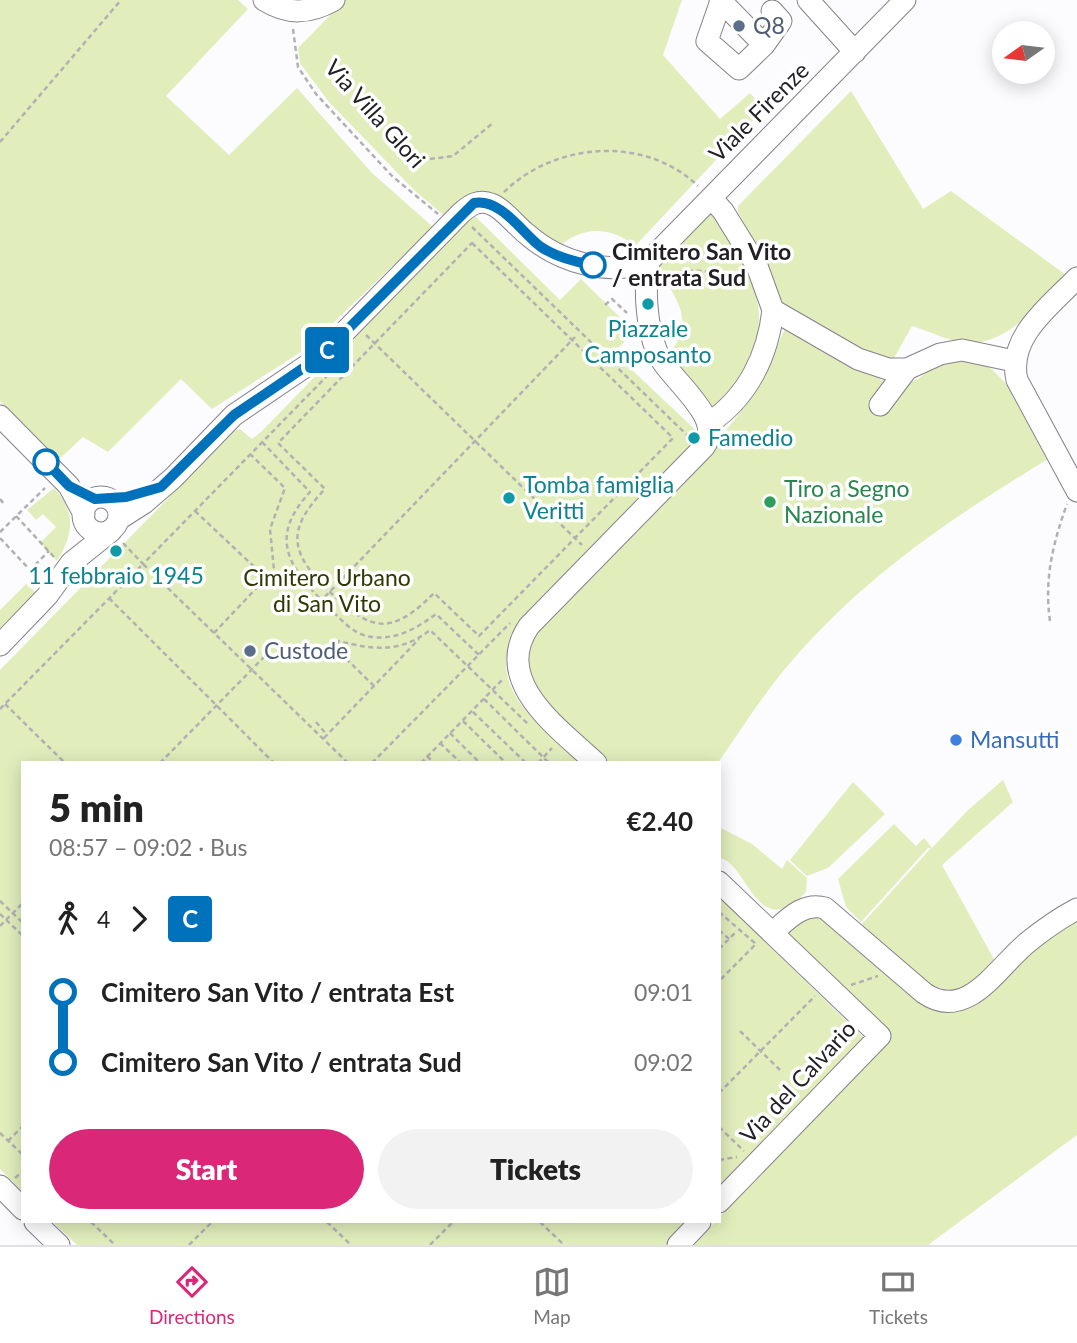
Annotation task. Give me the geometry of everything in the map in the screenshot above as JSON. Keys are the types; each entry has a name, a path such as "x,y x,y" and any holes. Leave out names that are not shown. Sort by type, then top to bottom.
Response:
{"street":[{"path":"264,0 278,9 293,12 318,9 334,0"},
{"path":"808,0 855,52"},
{"name":"Viale Firenze","path":"656,268 711,198 905,0"},
{"path":"764,45 720,1 707,41 738,69 764,45 781,21 772,4"},
{"path":"709,423 742,394 753,376 769,337 773,310 757,266 723,211 711,198"},
{"path":"0,646 40,603 64,562 103,517 161,487 234,415 321,356 474,203 492,205 553,253 601,267 656,268 648,304 654,341 663,362 709,423 710,437 704,447 529,625 521,640 519,672 528,696 594,761"},
{"path":"1072,497 1017,380 1014,361 1034,323 1076,280"},
{"path":"773,310 866,363 888,369 907,369 955,350 1014,361"},
{"path":"880,405 907,369"},
{"path":"0,416 103,517"},
{"name":"Via del Calvario","path":"721,884 772,933 828,995 880,1037 721,1200"},
{"path":"772,933 799,911 817,906 825,908 933,1000 960,1001 976,993 1028,941 1077,909"},
{"path":"7,1183 21,1206"},
{"path":"36,1223 59,1245"},
{"path":"678,1245 699,1223"}],"path":[{"path":"0,142 121,0"},
{"name":"Via Villa Glori","path":"293,12 298,67 316,94 392,176 450,225"},
{"path":"429,159 453,156 493,122"},
{"path":"492,205 509,188 544,164 567,155 590,152 644,156 666,163 692,179 711,198"},
{"path":"472,227 691,438"},
{"path":"472,243 574,338 673,438 479,636 434,593 410,615 384,623 361,620 304,566 297,541 303,516 325,489 278,443 472,243"},
{"path":"656,268 691,269 721,274 748,290"},
{"path":"606,305 612,299 627,313"},
{"path":"366,335 584,547"},
{"path":"320,601 574,338"},
{"path":"0,709 328,374"},
{"path":"262,442 310,492 289,528 288,553 298,576 320,601 345,624 369,637 411,631 436,614 479,655"},
{"path":"214,633 274,570 270,529 285,488 250,454"},
{"path":"0,532 45,488"},
{"path":"1049,621 1048,577 1051,548 1072,497"},
{"path":"0,499 4,503"},
{"path":"195,511 266,578"},
{"path":"16,516 49,551 64,562"},
{"path":"103,517 143,564 252,669 314,724 346,761"},
{"path":"0,538 30,570 49,551"},
{"path":"110,598 272,761"},
{"path":"374,761 517,615"},
{"path":"325,736 430,631 493,690"},
{"path":"374,686 334,647 339,641 370,649 396,648 421,638"},
{"path":"162,761 269,652 269,639"},
{"path":"423,761 499,683"},
{"path":"484,699 547,761"},
{"path":"5,704 63,761"},
{"path":"472,711 524,761"},
{"path":"463,720 504,761"},
{"path":"450,733 478,761"},
{"path":"440,743 459,761"},
{"path":"540,761 552,748"},
{"path":"427,756 432,761"},
{"path":"0,901 21,921"},
{"path":"0,926 21,905"},
{"path":"0,914 21,934"},
{"path":"721,914 755,944 721,980"},
{"path":"721,947 738,930"},
{"path":"721,932 729,939"},
{"path":"721,1091 761,1051 828,995 860,981 900,972"},
{"path":"740,1031 780,1070"},
{"path":"8,1141 21,1128"},
{"path":"721,1129 748,1155 721,1160"},
{"path":"0,1133 21,1153"},
{"path":"92,1223 115,1245"},
{"path":"189,1245 211,1223"},
{"path":"328,1223 351,1245"},
{"path":"430,1245 452,1223"},
{"path":"542,1223 564,1245"}],"green space":[{"path":"0,0 238,0 248,9 166,96 229,155 297,88 372,173 433,227 307,348 212,409 181,379 108,452 83,437 57,461 0,401"},
{"path":"345,0 682,0 663,55 720,119 750,93 764,109 635,246 615,234 594,231 574,236 556,250 484,191 469,194 447,218 414,190 328,101 300,63 298,48"},
{"path":"851,91 923,209 951,191 1066,275 1012,329 985,341 970,343 948,339 912,326 893,360 871,357 783,306 759,250 738,212 738,206"},
{"path":"711,209 744,264 757,302 759,322 757,342 737,388 712,409 668,356 681,331 681,310 658,268"},
{"name":"Cimitero Urbano di San Vito","path":"473,214 560,300 581,279 634,331 614,353 703,437 513,631 507,653 507,672 512,690 535,721 579,761 21,761 21,1190 0,1169 0,670 235,430 240,429 252,439"},
{"path":"785,329 886,382 905,383 918,379 934,366 950,359 980,362 992,369 1008,386 1050,458 948,523 884,571 854,598 786,668 719,761 606,761 554,713 536,690 529,668 532,636 716,443 753,396"},
{"path":"54,488 66,505 70,523 67,541 57,561 40,543 56,527 43,514 36,520 27,510"},
{"path":"26,584 35,592 0,629 0,610"},
{"path":"1003,780 1013,802 942,865 995,961 966,990 935,986 908,970 862,924 931,848 928,848 861,922 846,907 838,879 894,824 916,846 924,838 932,848 967,811"},
{"path":"853,782 885,814 828,868 807,876 790,860"},
{"path":"721,828 752,844 782,869 787,860 807,878 806,892 789,906 776,910 764,905 754,896 728,862 721,859"},
{"path":"721,899 864,1038 721,1189"},
{"path":"822,914 940,1008 1077,915 1077,1135 928,1245 693,1245 714,1223 721,1223 721,1216 892,1036 785,936 792,924"},
{"path":"54,1223 688,1223 666,1245 77,1245"}],"bus line":[{"name":"C","path":"46,462 69,486 95,499 110,500 161,487 234,415 321,356 461,213 474,203 484,202 497,208 527,235 553,253 569,260 593,265"}],"place":[{"name":"Q8","path":"739,26"},
{"name":"Cimitero San Vito / entrata Sud","path":"593,265"},
{"name":"Piazzale Camposanto","path":"648,304"},
{"name":"Famedio","path":"694,438"},
{"name":"Tomba famiglia Veritti","path":"509,498"},
{"name":"Tiro a Segno Nazionale","path":"770,502"},
{"name":"11 febbraio 1945","path":"116,551"},
{"name":"Custode","path":"250,651"},
{"name":"Mansutti","path":"956,740"}]}
